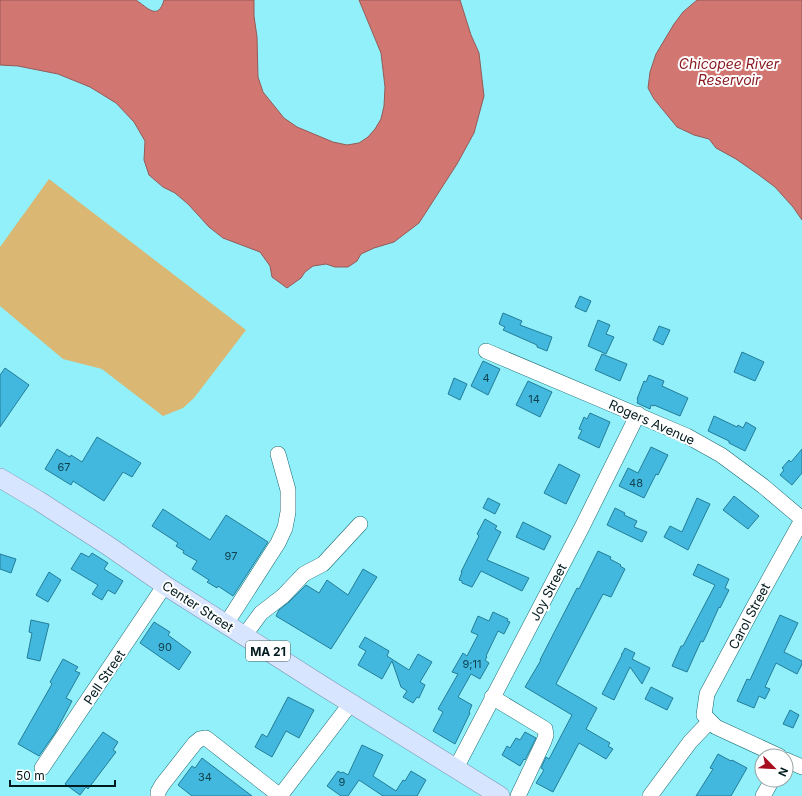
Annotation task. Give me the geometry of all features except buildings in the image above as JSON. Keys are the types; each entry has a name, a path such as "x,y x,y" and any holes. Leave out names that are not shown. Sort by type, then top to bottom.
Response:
{"main road":[{"name":"Center Street","path":"0,478 39,501 107,545 244,636 500,796"}],"street":[{"name":"Rogers Avenue","path":"486,351 687,436 721,455 762,486 802,520"},
{"name":"Joy Street","path":"456,768 582,527 638,414"},
{"path":"226,624 278,544 285,528 288,512 288,490 278,454"},
{"name":"Carol Street","path":"707,718 707,694 802,520"},
{"path":"244,636 260,613 283,596 304,574 323,564 360,524"},
{"name":"Pell Street","path":"42,768 166,585"},
{"path":"492,697 545,729 546,735 544,741 518,796"},
{"path":"158,796 158,792 162,785 195,743 200,739 206,738 280,796 351,703"},
{"path":"650,796 707,718 716,726 761,748"}],"shaded area":[{"path":"49,179 246,330 194,398 183,408 163,416 102,369 63,359 0,306 0,247"}],"water":[{"path":"0,0 136,0 152,11 156,11 162,6 164,0 254,0 258,77 263,92 284,118 297,127 333,142 347,145 359,143 368,137 381,119 384,106 385,87 381,53 359,0 460,0 471,35 479,53 484,96 474,133 457,164 419,223 394,242 361,254 357,261 348,267 335,267 326,264 313,266 305,272 301,278 287,288 272,277 270,266 260,252 223,238 209,227 188,204 175,193 163,187 149,175 144,160 145,141 134,122 116,103 90,87 58,74 18,66 0,65"},
{"name":"Chicopee River Reservoir","path":"697,0 802,0 802,220 793,207 775,187 759,175 736,159 716,148 709,139 694,135 677,127 654,99 648,88 650,72 656,54 683,12"}]}
